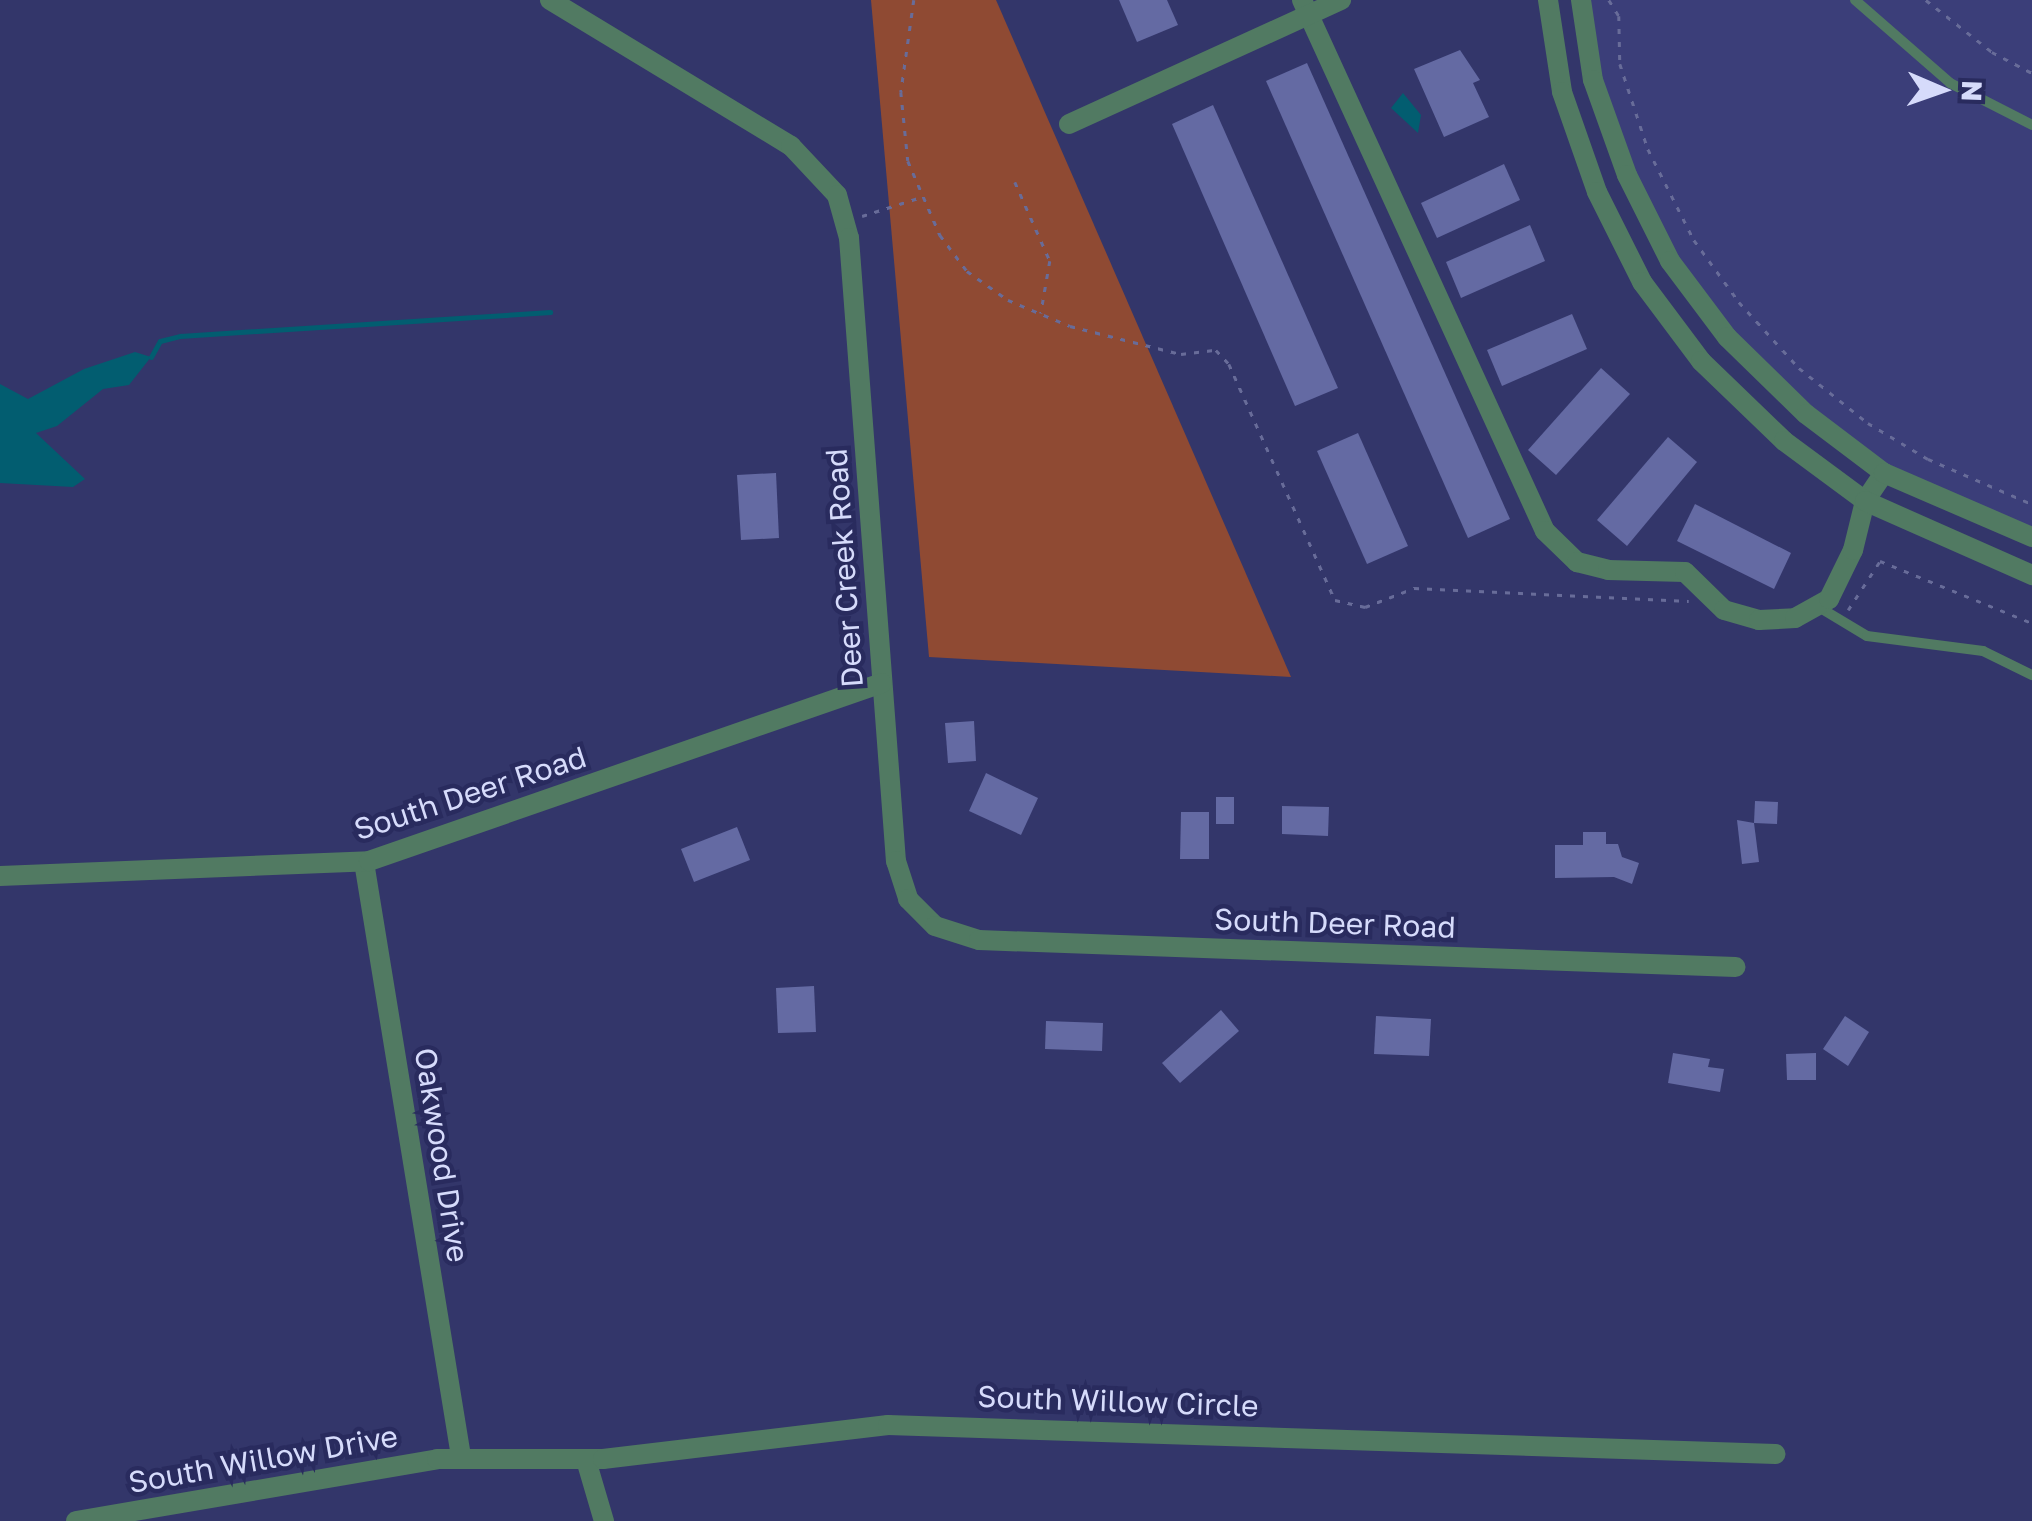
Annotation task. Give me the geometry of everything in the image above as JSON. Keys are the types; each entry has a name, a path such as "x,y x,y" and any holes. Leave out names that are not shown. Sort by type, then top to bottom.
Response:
{"street":[{"name":"Deer Creek Road","path":"550,0 792,146 836,194 846,221 900,881 935,926"},
{"path":"1070,124 1305,6 1341,0"},
{"path":"1548,0 1562,92 1578,143 1642,282 1736,398 1864,501 2032,574"},
{"path":"1582,0 1608,128 1670,261 1760,373 1884,472 2032,537"},
{"path":"1305,6 1545,531 1578,562 1608,570 1685,572 1724,610 1741,615 1795,618 1825,612 1853,550 1864,501 1884,472"},
{"name":"South Deer Road","path":"0,876 364,862 882,683"},
{"name":"Oakwood Drive","path":"364,862 461,1456"},
{"name":"South Deer Road","path":"935,926 979,940 1736,967"},
{"name":"South Willow Circle","path":"461,1456 586,1460 932,1424 1776,1454"},
{"name":"South Willow Drive","path":"76,1521 461,1456"},
{"path":"586,1460 604,1521"}],"lane":[{"path":"1855,0 1950,83 2032,125"},
{"path":"1825,612 1868,636 1984,651 2032,676"}],"path":[{"path":"914,0 900,92 908,161 920,198 968,271 1041,314 1140,346 1181,354 1216,350 1229,364 1335,600 1365,606 1414,588 1698,601"},
{"path":"1609,0 1619,16 1620,64 1656,166 1694,240 1748,313 1799,368 1868,423 1928,459 2032,504"},
{"path":"1926,0 1992,52 2032,73"},
{"path":"1015,182 1050,262 1041,314"},
{"path":"846,221 885,214 902,200 920,198"},
{"path":"1825,612 1847,610 1880,561 2032,624"}],"shaded area":[{"path":"871,0 996,0 1291,677 929,657"},
{"path":"1581,0 2032,0 2032,537 1884,473 1727,337 1627,175"}],"water":[{"path":"1403,93 1421,115 1418,133 1391,108"},
{"path":"135,352 151,357 129,385 103,389 57,426 36,433 85,479 73,487 0,483 0,384 28,399 84,369"}],"building":[{"path":"1119,0 1167,0 1178,25 1137,42"},
{"path":"1460,50 1480,80 1473,83 1489,117 1444,137 1414,69"},
{"path":"1307,63 1510,519 1468,538 1266,81"},
{"path":"1213,105 1338,388 1295,406 1172,124"},
{"path":"1504,164 1520,200 1437,238 1421,203"},
{"path":"1530,225 1545,261 1461,298 1446,262"},
{"path":"1572,314 1587,349 1502,386 1487,350"},
{"path":"1601,368 1630,394 1556,475 1528,450"},
{"path":"1358,433 1408,546 1367,564 1317,451"},
{"path":"1668,437 1697,462 1627,546 1597,520"},
{"path":"776,473 779,538 741,540 737,475"},
{"path":"1695,504 1791,553 1774,589 1677,541"},
{"path":"974,721 976,761 948,763 945,723"},
{"path":"986,773 1038,798 1021,835 969,811"},
{"path":"1216,797 1234,797 1234,824 1216,824"},
{"path":"1755,801 1778,802 1777,824 1754,823"},
{"path":"1282,806 1329,807 1328,836 1282,834"},
{"path":"1181,812 1209,812 1209,859 1180,859"},
{"path":"1737,820 1754,823 1759,862 1742,864"},
{"path":"737,827 750,860 694,882 681,849"},
{"path":"1583,832 1606,832 1606,844 1618,844 1622,857 1639,863 1632,884 1614,877 1555,878 1555,845 1583,845"},
{"path":"814,986 816,1032 778,1033 776,988"},
{"path":"1221,1010 1239,1031 1180,1083 1162,1063"},
{"path":"1376,1016 1431,1019 1429,1056 1374,1054"},
{"path":"1845,1016 1869,1032 1848,1066 1823,1049"},
{"path":"1046,1021 1103,1023 1102,1051 1045,1049"},
{"path":"1673,1053 1710,1059 1708,1067 1724,1069 1720,1092 1668,1083"},
{"path":"1816,1053 1816,1080 1787,1080 1786,1054"}],"waterway":[{"path":"151,357 160,341 180,336 550,312"}]}
